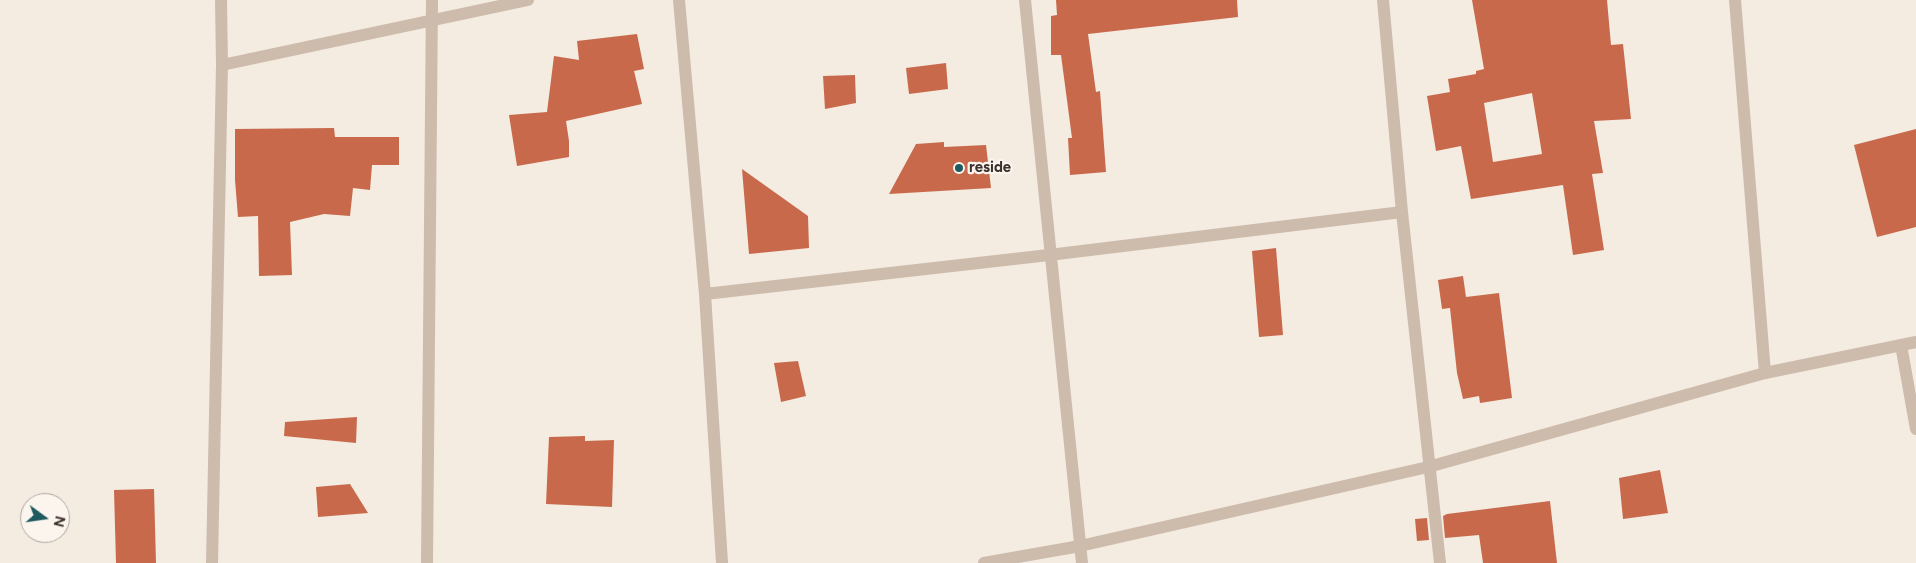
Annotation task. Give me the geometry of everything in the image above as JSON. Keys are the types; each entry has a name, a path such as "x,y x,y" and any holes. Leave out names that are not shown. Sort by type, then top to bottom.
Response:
{"street":[{"path":"212,563 222,65 221,0"},
{"path":"426,563 432,0"},
{"path":"222,65 528,0"},
{"path":"679,0 705,294 722,563"},
{"path":"1025,0 1049,255 1082,563"},
{"path":"1383,0 1402,212 1428,467 1440,563"},
{"path":"1735,0 1765,373"},
{"path":"705,294 1402,212"},
{"path":"984,563 1080,546 1428,467 1765,373 1916,342"},
{"path":"1901,345 1916,429"}],"building":[{"path":"1056,0 1237,0 1238,17 1088,34 1096,92 1100,91 1106,172 1070,175 1068,138 1072,138 1061,55 1051,55 1051,16 1057,15"},
{"path":"1472,0 1607,0 1611,45 1623,44 1631,119 1594,121 1603,173 1592,174 1604,250 1573,255 1563,185 1471,199 1461,146 1436,151 1427,96 1450,92 1448,79 1476,74 1476,71 1484,69","holes":["1532,93 1542,154 1493,162 1484,103"]},
{"path":"637,34 644,69 634,71 642,104 566,121 569,157 517,166 509,115 547,112 554,56 579,60 577,41"},
{"path":"946,63 948,89 909,94 906,68"},
{"path":"855,75 856,103 825,109 823,76"},
{"path":"334,128 335,137 399,137 399,165 372,165 370,190 353,188 350,216 324,214 290,222 292,275 259,276 258,216 238,217 235,180 235,129"},
{"path":"1916,129 1916,227 1877,237 1854,145"},
{"name":"reside","path":"944,142 944,147 986,145 991,188 889,194 916,144"},
{"path":"742,169 808,216 809,248 749,254"},
{"path":"1276,248 1283,335 1259,337 1252,251"},
{"path":"1463,276 1466,297 1499,293 1512,398 1480,403 1479,396 1463,399 1457,373 1450,308 1442,309 1438,280"},
{"path":"798,361 806,396 781,402 774,363"},
{"path":"357,417 356,443 284,436 285,422"},
{"path":"585,436 585,441 614,440 612,507 546,504 549,437"},
{"path":"1660,470 1668,513 1623,519 1619,478"},
{"path":"350,484 368,513 318,517 316,487"},
{"path":"154,489 156,563 116,563 114,490"},
{"path":"1550,501 1557,563 1483,563 1479,535 1445,538 1443,516 1447,514"},
{"path":"1427,518 1429,540 1417,541 1415,519"}],"place":[{"name":"reside","path":"959,168"}]}
